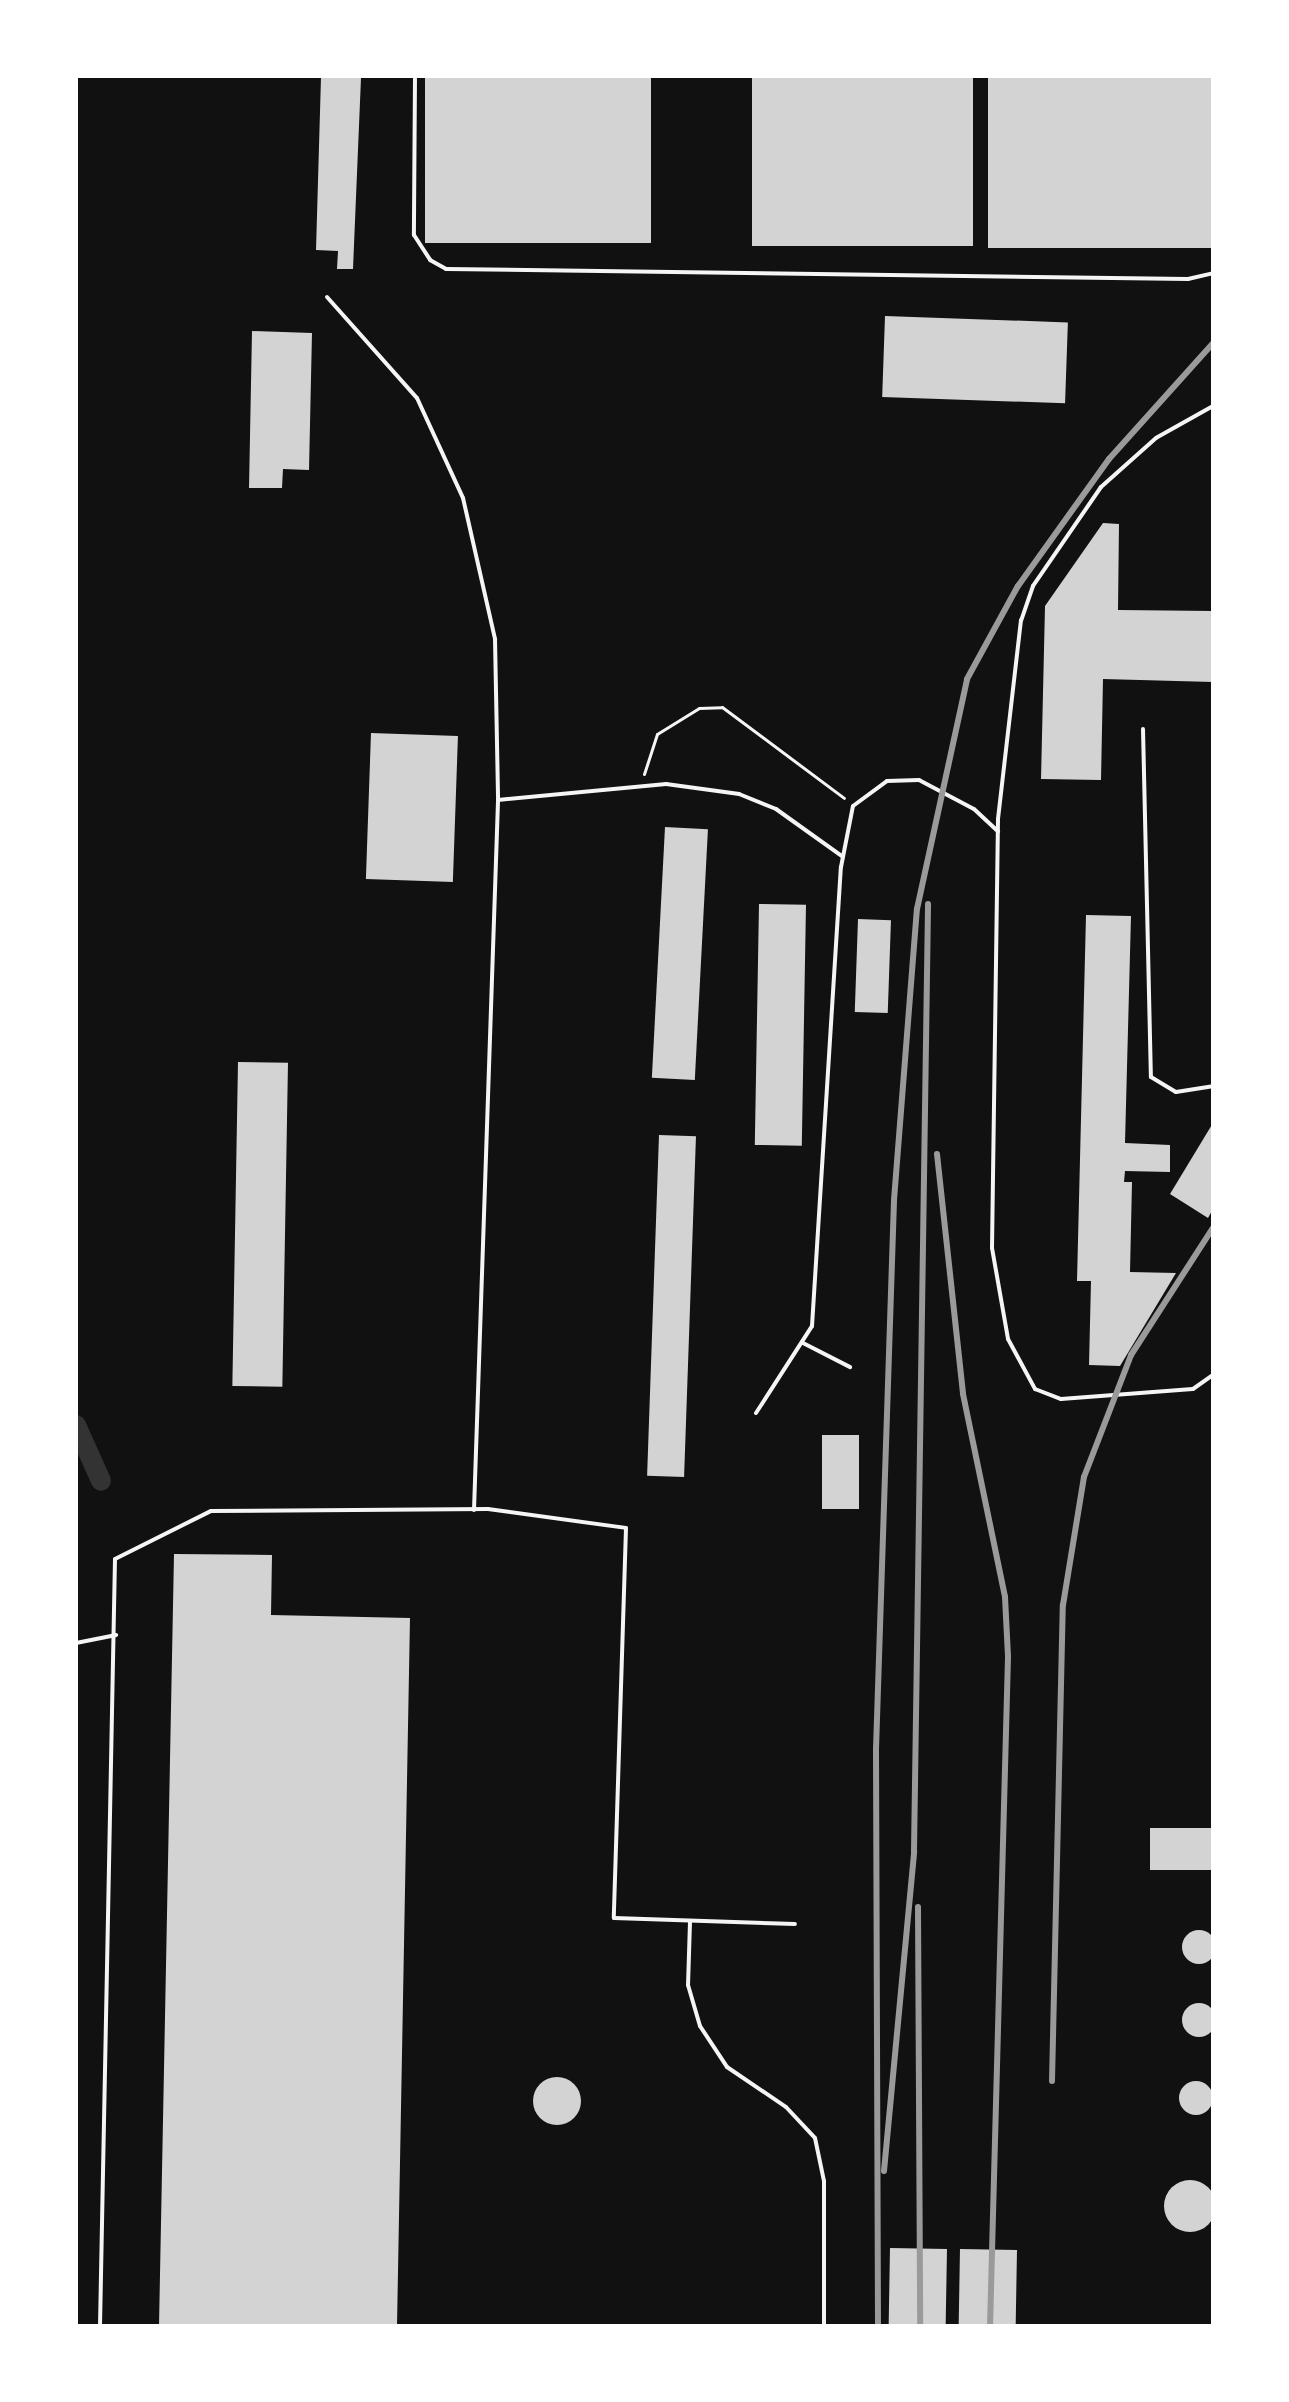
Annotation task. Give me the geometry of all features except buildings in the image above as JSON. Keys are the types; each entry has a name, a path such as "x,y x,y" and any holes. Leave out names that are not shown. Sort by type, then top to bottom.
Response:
{"lane":[{"path":"415,76 414,235 430,260 446,269 1188,279 1213,273"},
{"path":"327,297 417,398 463,498 495,639 498,800 474,1510"},
{"path":"1213,406 1156,438 1101,487 1033,586 1021,620 998,831 992,1248 1020,1373 1035,1389 1061,1399 1193,1389 1213,1375"},
{"path":"1143,729 1151,1077 1176,1092 1213,1086"},
{"path":"756,1413 803,1343 820,1270 842,856 853,806 887,781 919,780 974,809 998,831"},
{"path":"498,800 622,787 739,794 776,809 842,856"},
{"path":"803,1343 850,1367"},
{"path":"100,2326 116,1635 115,1559 211,1511 474,1510 626,1528 614,1918 795,1924"},
{"path":"76,1643 116,1635"},
{"path":"690,1922 688,1985 700,2026 727,2067 786,2107 815,2138 824,2181 824,2326"}],"path":[{"path":"622,787 643,776 657,734 670,723 722,707 853,806"}],"waterway":[{"path":"76,1425 101,1481"}],"railway":[{"path":"878,2326 876,1749 894,1200 917,909 967,679 1018,586 1109,459 1213,343"},
{"path":"884,2171 914,1851 928,904"},
{"path":"937,1154 963,1394 1005,1597 1008,1657 990,2326"},
{"path":"1052,2081 1063,1605 1084,1477 1131,1355 1213,1228"},
{"path":"918,1907 920,2326"}]}
